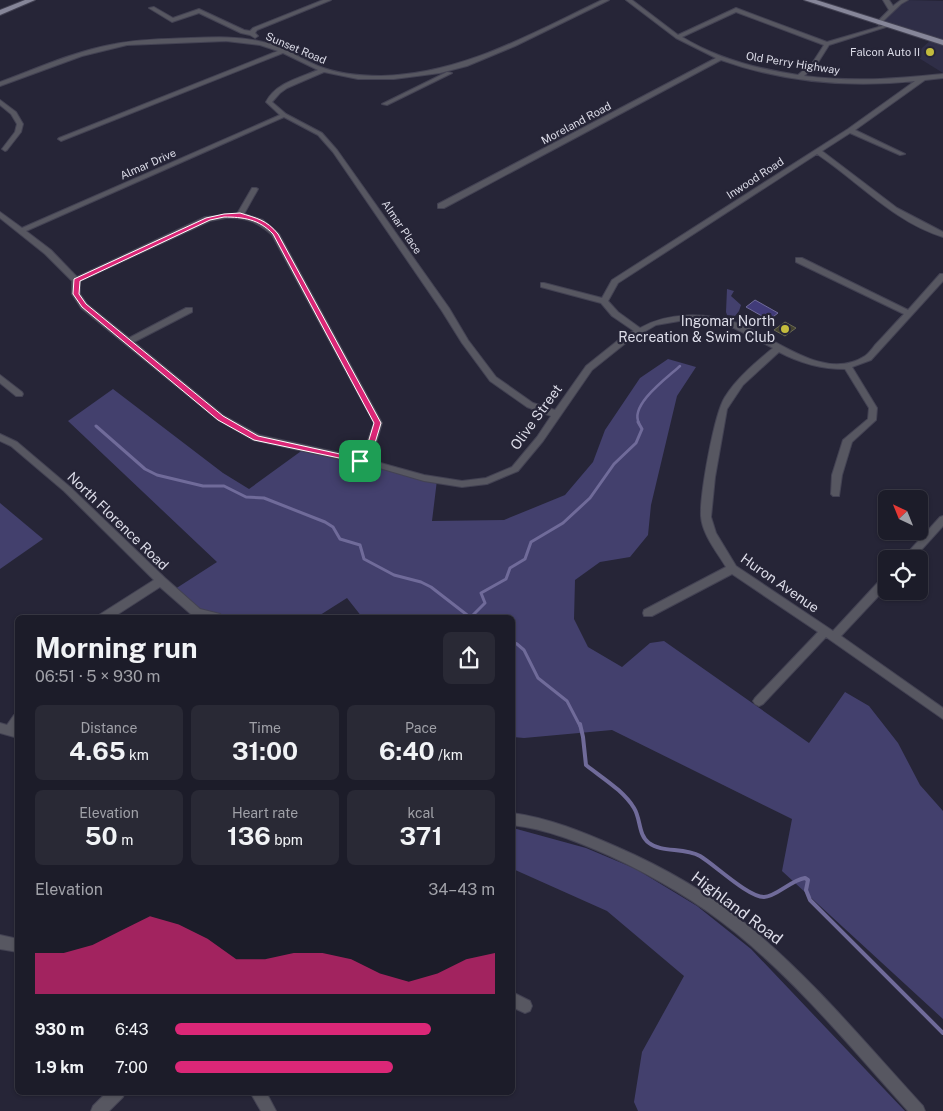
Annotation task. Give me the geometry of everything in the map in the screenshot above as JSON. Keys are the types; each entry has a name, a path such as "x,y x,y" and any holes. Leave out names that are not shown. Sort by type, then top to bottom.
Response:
{"main road":[{"path":"1,12 30,0"},
{"path":"808,0 943,44"}],"street":[{"path":"252,33 253,30 328,0"},
{"name":"Sunset Road","path":"152,8 172,20 199,11 243,32 252,33 266,44 323,70 350,76 382,77 426,74 459,67 606,0"},
{"name":"Old Perry Highway","path":"629,0 678,37 720,58 754,68 800,76 863,82 943,76"},
{"path":"886,0 892,10"},
{"path":"800,76 817,60 827,44 883,24 892,10 905,0"},
{"path":"678,37 736,10 827,44"},
{"name":"Sunset Road","path":"0,84 81,54 113,46 221,39 266,44"},
{"path":"61,140 282,51"},
{"name":"Moreland Road","path":"441,206 720,58"},
{"path":"385,104 443,77 459,67"},
{"name":"Almar Place","path":"323,70 278,90 271,96 269,102 284,115 320,134 335,151 446,310 475,356 493,379 530,404 556,414"},
{"name":"Inwood Road","path":"604,301 614,282 850,130 923,78"},
{"path":"0,102 14,113 20,124 18,132 5,149"},
{"name":"Almar Drive","path":"21,231 284,115"},
{"path":"850,130 902,154"},
{"path":"816,151 841,166 888,206 913,221 943,235"},
{"path":"240,215 254,189"},
{"path":"0,214 48,252 76,280 208,219 224,215 240,215 260,221 275,234 378,423 372,443 360,461"},
{"path":"799,260 908,313"},
{"name":"Olive Street","path":"76,280 76,294 84,306 221,418 256,438 406,471 424,478 462,484 487,481 515,469 540,440 589,368 638,330 669,319 705,318 735,325 778,348 813,363 847,366 868,358 943,276"},
{"path":"544,285 604,301 615,314 638,330"},
{"path":"128,342 189,310"},
{"name":"Huron Avenue","path":"778,348 728,395 723,409 710,477 706,517 710,533 732,569 943,712"},
{"path":"836,494 837,475 848,440 872,420 873,408 847,366"},
{"path":"0,378 19,394"},
{"name":"North Florence Road","path":"0,437 14,444 67,488 161,581 196,612 204,615"},
{"path":"915,550 943,520"},
{"path":"648,613 732,569"},
{"path":"108,615 161,581"},
{"path":"759,701 878,589"},
{"name":"Highland Road","path":"515,820 591,841 638,862 699,898 759,944 818,1003 918,1111"},
{"path":"0,942 15,945"},
{"path":"515,1001 525,1006"},
{"path":"98,1111 115,1095"},
{"path":"258,1095 269,1111"}],"shaded area":[{"path":"905,0 943,1 943,73 914,55 931,40 879,23"},
{"path":"727,289 734,291 731,296 741,305 735,316 727,315 726,312"},
{"path":"755,300 778,313 769,320 746,307"},
{"path":"668,359 696,367 677,396 651,505 648,535 630,557 600,562 575,580 574,619 588,647 622,667 650,643 664,641 809,743 845,692 869,706 898,743 920,785 943,811 943,1019 782,871 792,819 612,730 515,737 515,615 360,615 347,598 320,615 205,615 172,591 217,562 68,421 113,389 223,473 249,489 304,449 437,480 432,521 504,520 565,495 593,462 605,430 640,378"},
{"path":"0,503 43,539 0,569"},
{"path":"515,829 586,848 636,869 697,906 751,949 905,1111 638,1111 634,1102 642,1052 684,976 607,911 515,870"}],"building":[{"name":"Ingomar North Recreation & Swim Club","path":"785,322 796,328 785,336 774,330"}],"waterway":[{"path":"639,423 637,416 644,400 680,366"},
{"path":"473,615 485,603 481,593 506,579 510,568 525,559 531,542 563,523 590,498 614,464 636,443 642,429 638,422"},
{"path":"96,426 145,469 157,475 203,486 224,486 246,497 264,498 325,522 333,527 340,539 360,545 364,559 394,575 421,582 431,587 467,615"},
{"path":"515,643 524,650 538,678 567,701 580,726"},
{"path":"580,724 586,765 618,790 634,808 645,840 660,848 694,853 757,896 769,896 805,878 808,880 806,890 810,900 943,1033"}],"place":[{"name":"Falcon Auto II","path":"930,52"},
{"name":"Ingomar North Recreation & Swim Club","path":"785,329"}],"route":[{"path":"224,215 240,215 250,217 268,226 275,234 378,423 372,443 360,461 256,438 221,418 84,306 76,294 76,280 208,219 224,215"}]}
